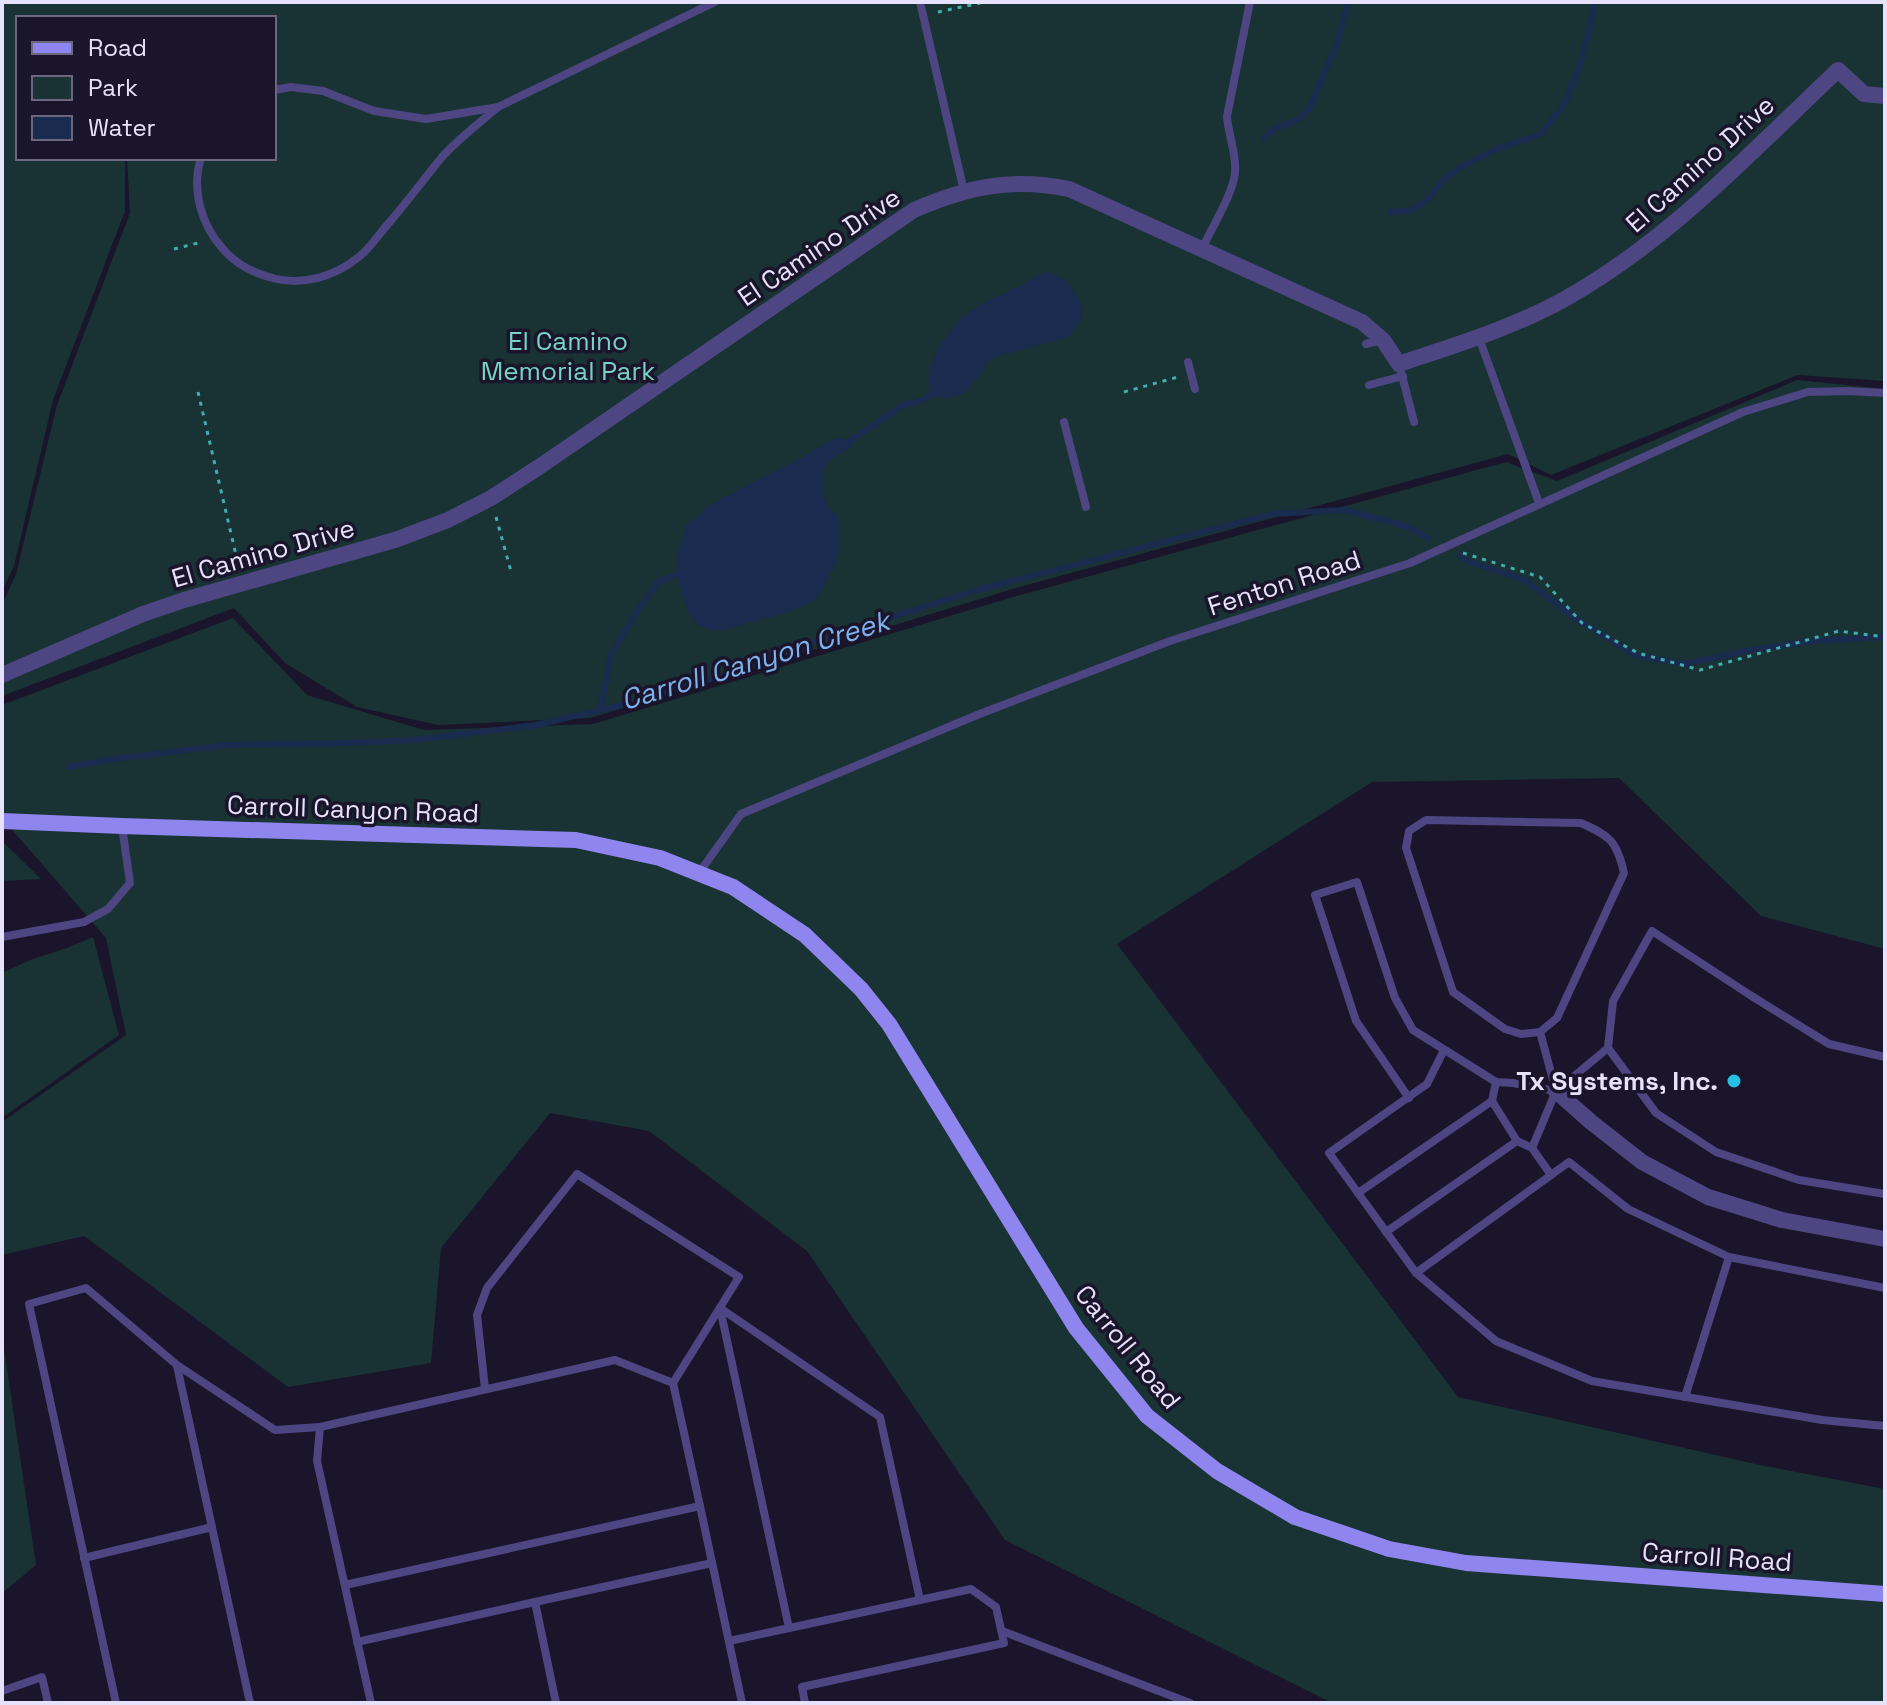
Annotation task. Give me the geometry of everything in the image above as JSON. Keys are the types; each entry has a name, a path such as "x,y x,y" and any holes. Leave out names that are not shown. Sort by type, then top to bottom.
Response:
{"main road":[{"name":"Carroll Canyon Road","path":"2,821 576,840 660,858 698,874"},
{"name":"Carroll Road","path":"698,874 733,887 805,935 861,989 889,1024 1076,1328 1147,1416 1217,1471 1295,1517 1389,1549 1466,1563 1885,1594"}],"street":[{"name":"El Camino Drive","path":"2,675 143,614 395,540 448,520 491,498 565,449 914,210 964,191 1013,183 1069,189 1362,322 1383,340 1401,370 1531,316 1635,255 1690,211 1838,70 1864,94 1885,96"},
{"path":"1556,1091 1642,1162 1708,1197 1782,1220 1885,1239"}],"lane":[{"path":"201,160 197,189 201,213 213,238 231,258 254,273 281,281 306,281 337,272 362,255 445,154 498,107 715,2"},
{"path":"920,2 964,191"},
{"path":"1201,250 1235,171 1227,116 1250,2"},
{"path":"276,90 291,87 323,91 374,111 426,119 498,107"},
{"path":"1479,337 1539,503"},
{"path":"1366,344 1383,340"},
{"path":"1188,362 1195,389"},
{"path":"1369,385 1401,370 1414,422"},
{"name":"Fenton Road","path":"698,874 741,814 977,715 1170,641 1410,563 1743,412 1808,392 1885,393"},
{"path":"1064,422 1086,507"},
{"path":"1426,820 1581,823 1602,832 1619,851 1624,873 1557,1018 1540,1032 1521,1034 1505,1029 1453,992 1406,848 1409,831 1426,820"},
{"path":"2,937 84,922 108,909 130,883 122,826"},
{"path":"1409,1098 1356,1021 1315,895 1357,882 1395,998 1413,1030 1496,1082 1556,1091"},
{"path":"1885,1057 1829,1044 1652,931 1613,1001 1608,1048 1656,1113 1716,1152 1799,1180 1885,1194"},
{"path":"1540,1032 1556,1091"},
{"path":"1532,1148 1556,1091 1608,1048"},
{"path":"1444,1050 1427,1084 1329,1153 1416,1273 1496,1341 1592,1381 1822,1420 1885,1426"},
{"path":"1358,1193 1492,1101 1496,1082"},
{"path":"1492,1101 1517,1141 1532,1148 1551,1175"},
{"path":"1386,1232 1517,1141"},
{"path":"1416,1273 1569,1162 1628,1209 1729,1257 1885,1288"},
{"path":"485,1389 477,1315 487,1288 577,1174 739,1277 673,1383 742,1703"},
{"path":"1685,1397 1729,1257"},
{"path":"116,1703 29,1304 86,1288 177,1365 275,1430 320,1427 615,1360 673,1383"},
{"path":"720,1308 880,1417 920,1600"},
{"path":"720,1308 789,1628"},
{"path":"177,1365 250,1703"},
{"path":"320,1427 317,1461 371,1703"},
{"path":"345,1585 700,1506"},
{"path":"84,1558 212,1527"},
{"path":"357,1642 712,1563"},
{"path":"729,1641 971,1589 996,1607 1004,1643 802,1687 805,1703"},
{"path":"535,1602 556,1703"},
{"path":"1002,1631 1190,1703"},
{"path":"2,1691 42,1677 48,1703"}],"path":[{"path":"924,16 985,2"},
{"path":"174,249 213,238"},
{"path":"1124,392 1191,373"},
{"path":"198,392 243,583"},
{"path":"491,498 512,575"},
{"path":"1445,547 1540,577 1582,623 1638,653 1700,670 1839,631 1885,637"}],"green space":[{"name":"El Camino Memorial Park","path":"2,2 1885,2 1885,381 1798,375 1551,475 1508,454 1016,588 590,718 438,725 357,707 285,663 234,608 2,696 2,605 16,574 57,405 130,213 127,160 276,160 276,16 16,16 16,160 125,160 125,211 53,400 14,566 2,591"},
{"path":"1797,380 1885,389 1885,949 1761,916 1619,778 1372,782 1117,944 1458,1397 1760,1465 1885,1489 1885,1703 1332,1703 1005,1540 807,1251 649,1131 550,1113 441,1248 431,1363 288,1387 84,1236 2,1255 2,1122 126,1035 106,938 2,818 2,705 233,618 307,695 424,730 593,724 1006,599 1506,462 1557,481"},
{"path":"2,841 41,879 2,881"},
{"path":"93,937 119,1035 2,1118 2,973"},
{"path":"2,1335 36,1565 2,1593"}],"water":[{"path":"1044,272 1066,282 1080,302 1082,313 1069,337 994,357 961,394 949,398 933,396 929,375 937,352 951,329 973,310"},
{"path":"837,438 851,440 852,447 830,459 824,469 824,497 829,508 838,516 840,548 820,594 794,610 724,630 709,630 697,624 688,613 678,574 678,553 686,526 710,505"}],"waterway":[{"path":"1264,139 1278,127 1298,120 1309,109 1336,46 1349,2"},
{"path":"1390,212 1412,210 1461,167 1497,149 1541,134 1565,103 1580,66 1594,2"},
{"path":"844,445 903,405 923,400 937,391"},
{"name":"Carroll Canyon Creek","path":"69,767 228,745 414,740 536,725 619,706 734,672 828,637 981,589 1273,514 1345,510 1409,527 1428,538"},
{"name":"Carroll Canyon Creek","path":"1460,556 1469,562 1523,579 1575,618 1636,656 1685,664 1813,641 1885,637"},
{"path":"600,711 611,655 658,582 682,573"}],"place":[{"name":"Tx Systems, Inc.","path":"1734,1081"}]}
